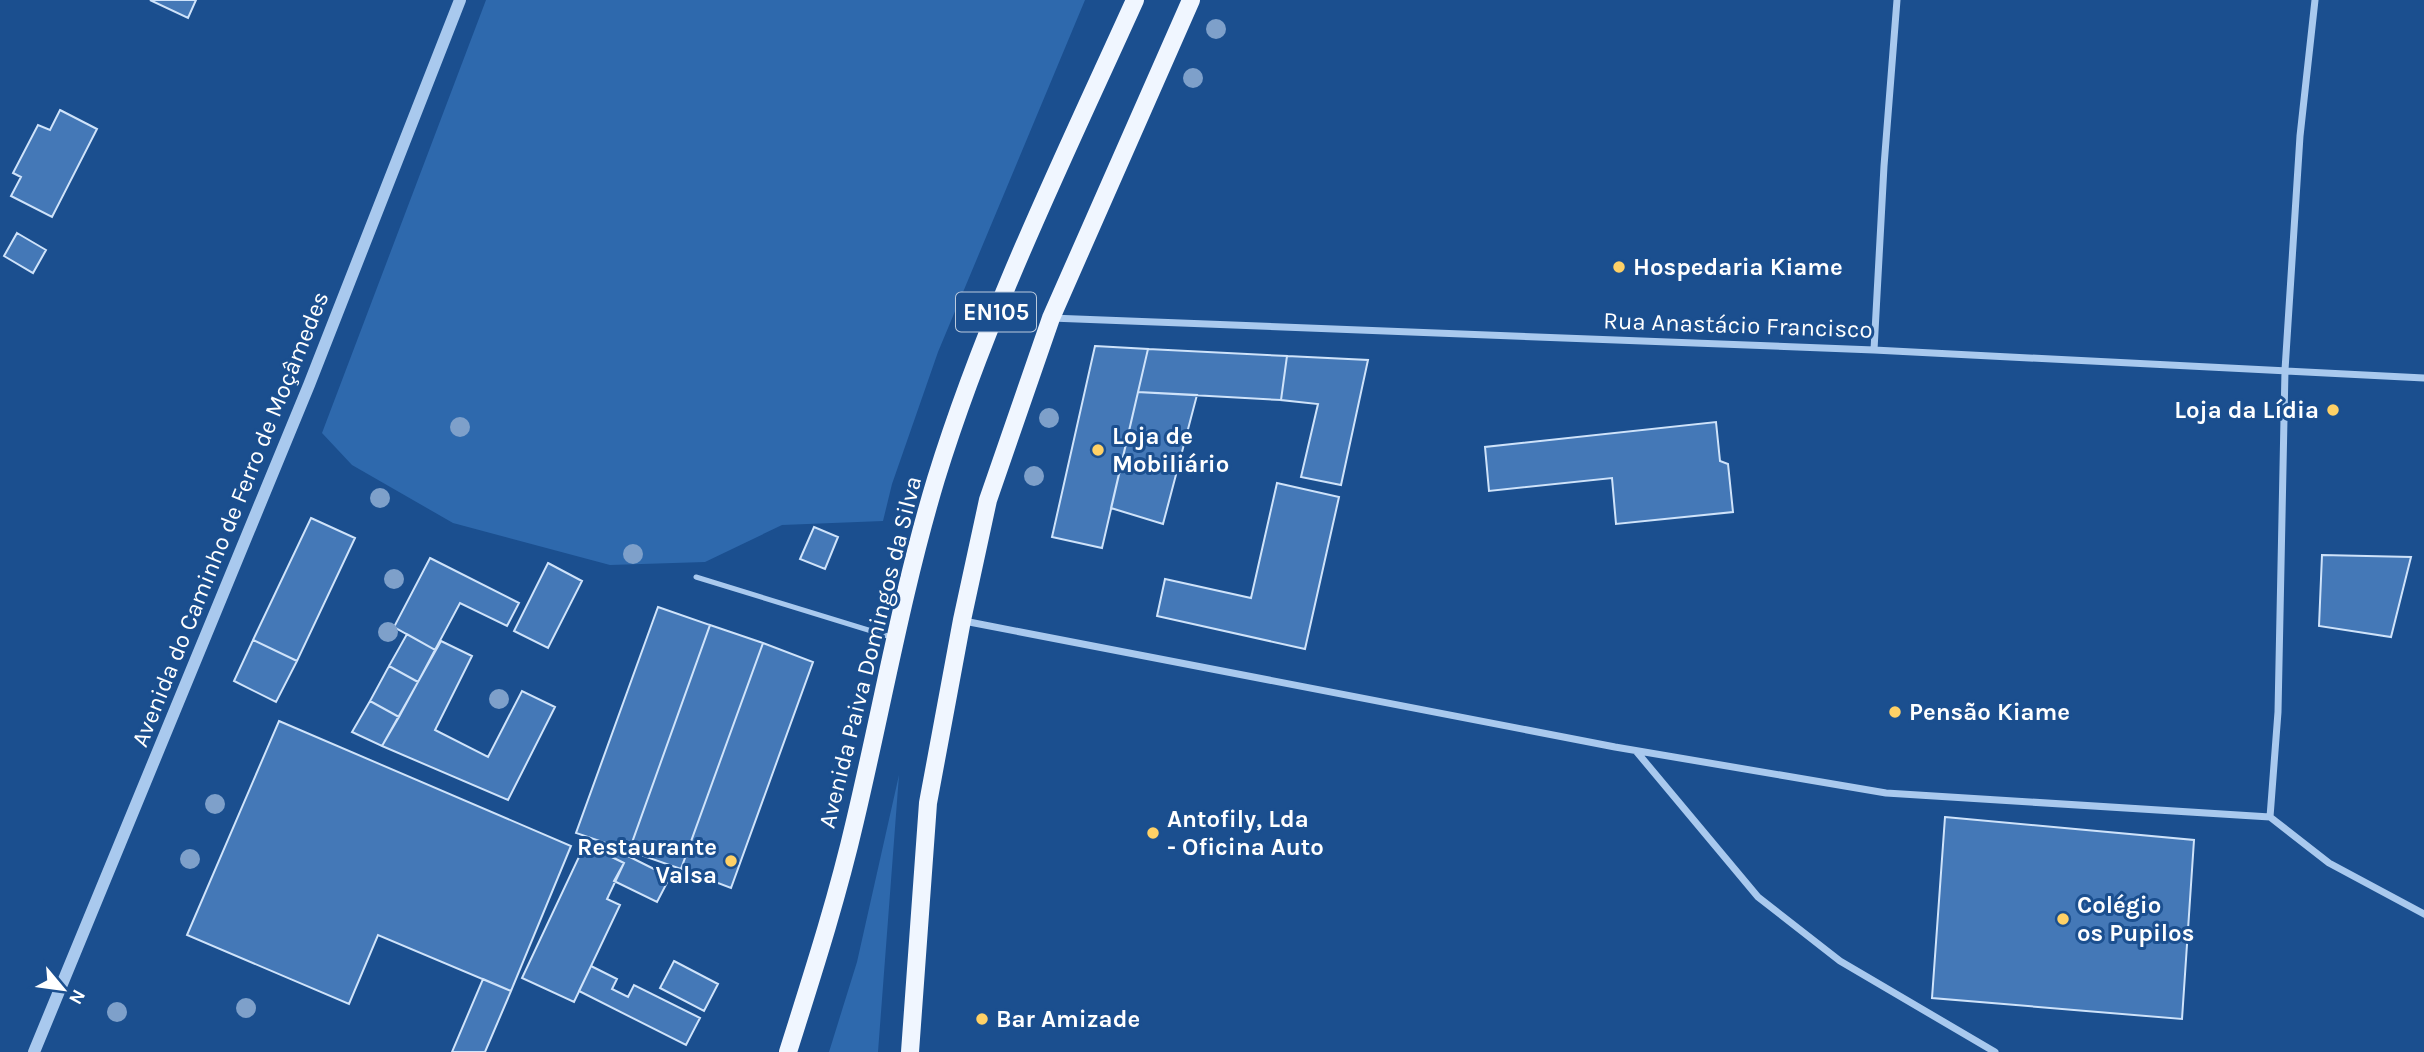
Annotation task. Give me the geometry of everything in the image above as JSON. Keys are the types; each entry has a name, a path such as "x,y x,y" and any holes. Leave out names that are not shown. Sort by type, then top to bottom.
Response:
{"main road":[{"name":"Avenida Paiva Domingos da Silva","path":"788,1052 855,822 911,566 937,476 982,346 1054,177 1135,0"},
{"name":"EN105","path":"910,1052 928,803 988,500 1051,318 1191,0"}],"street":[{"name":"Avenida do Caminho de Ferro de Moçâmedes","path":"34,1052 309,385 460,0"},
{"path":"1874,350 1897,0"},
{"path":"2270,817 2278,712 2285,370 2300,136 2315,0"},
{"name":"Rua Anastácio Francisco","path":"1051,318 1874,350 2424,378"},
{"path":"962,621 1635,751 1886,793 2270,817 2329,863 2424,914"},
{"path":"1635,751 1758,897 1840,961 1995,1052"}],"lane":[{"path":"696,577 894,638"}],"shaded area":[{"path":"486,0 1085,0 938,352 892,484 883,521 782,525 705,562 610,565 453,523 352,465 322,433"},
{"path":"899,775 878,1052 829,1052 857,962"}],"building":[{"path":"150,0 196,0 188,18"},
{"path":"60,110 97,129 52,217 11,196 21,177 13,173 38,125 50,130"},
{"path":"17,233 46,250 33,273 4,256"},
{"name":"Loja de Mobiliário","path":"1095,346 1148,349 1102,548 1052,537"},
{"path":"1148,349 1287,356 1281,400 1138,392"},
{"path":"1287,356 1368,360 1341,485 1301,477 1318,404 1281,400"},
{"path":"1138,392 1197,395 1163,524 1111,508"},
{"path":"1716,422 1720,461 1728,464 1733,512 1616,524 1612,478 1489,491 1485,447"},
{"path":"1277,483 1339,497 1305,649 1157,616 1165,579 1251,598"},
{"path":"311,518 355,538 297,661 253,640"},
{"path":"814,527 838,537 825,569 800,559"},
{"path":"2322,555 2411,557 2391,637 2319,626"},
{"path":"430,558 519,603 507,626 460,603 435,650 394,627"},
{"path":"548,563 582,581 548,648 514,631"},
{"path":"658,607 710,625 629,851 576,833"},
{"path":"710,625 763,643 681,869 629,851"},
{"path":"407,634 435,650 418,682 389,666"},
{"path":"253,640 297,661 276,702 234,681"},
{"path":"441,641 472,656 435,730 488,757 522,691 555,707 508,800 382,746"},
{"path":"763,643 813,662 731,888 681,869"},
{"path":"389,666 418,682 399,717 370,701"},
{"path":"370,701 399,717 382,746 352,732"},
{"path":"279,721 571,846 511,991 378,935 349,1004 187,935"},
{"name":"Colégio os Pupilos","path":"1945,817 2194,840 2182,1019 1932,998"},
{"path":"585,844 624,863 607,899 620,905 574,1002 522,978"},
{"path":"612,848 670,877 657,902 614,881 624,863 608,855"},
{"path":"674,961 718,984 704,1011 660,988"},
{"path":"591,966 617,979 612,989 628,997 634,985 700,1018 686,1045 579,991"},
{"path":"483,979 511,991 485,1052 452,1052"}],"place":[{"name":"Hospedaria Kiame","path":"1619,267"},
{"name":"Loja da Lídia","path":"2333,410"},
{"name":"Loja de Mobiliário","path":"1098,450"},
{"name":"Pensão Kiame","path":"1895,712"},
{"name":"Antofily, Lda - Oficina Auto","path":"1153,833"},
{"name":"Restaurante Valsa","path":"731,861"},
{"name":"Colégio os Pupilos","path":"2063,919"},
{"name":"Bar Amizade","path":"982,1019"}]}
